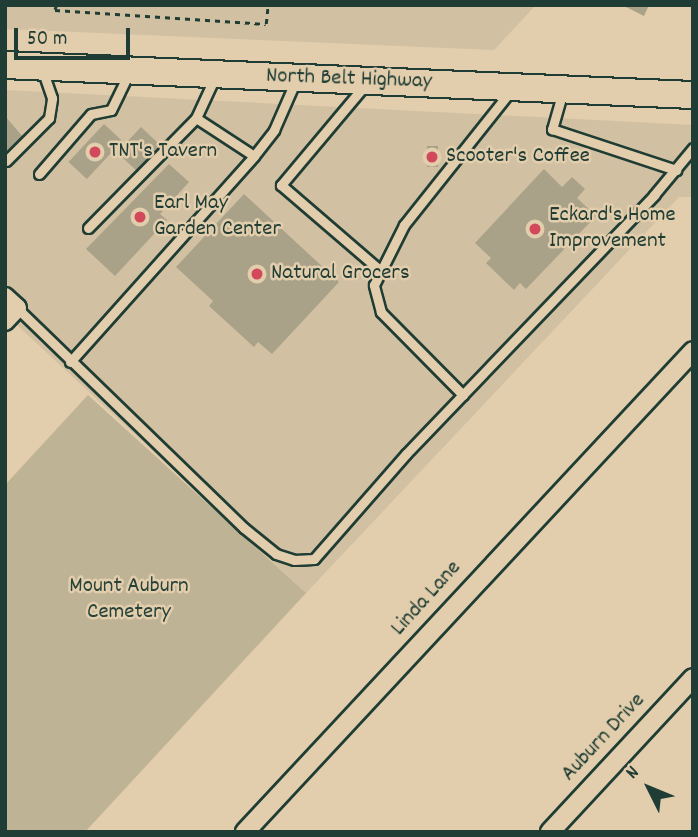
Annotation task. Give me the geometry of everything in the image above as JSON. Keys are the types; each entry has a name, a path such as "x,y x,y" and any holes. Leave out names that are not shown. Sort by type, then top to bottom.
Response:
{"main road":[{"name":"North Belt Highway","path":"5,65 693,95"}],"street":[{"name":"Linda Lane","path":"245,832 693,351"},
{"name":"Auburn Drive","path":"550,832 693,678"}],"lane":[{"path":"6,161 49,118 52,98 41,67"},
{"path":"38,174 91,114 111,110 129,71"},
{"path":"88,228 196,118 217,75"},
{"path":"70,362 254,156 274,130 296,78"},
{"path":"368,81 281,185 381,271"},
{"path":"463,395 381,312 374,285 404,225 513,87"},
{"path":"564,89 552,129 676,170"},
{"path":"196,118 254,156"},
{"path":"9,309 70,362 244,528 276,554 293,559 314,559 463,395 676,170 693,148"}],"path":[{"path":"57,5 55,10 267,24 268,5"}],"shaded area":[{"path":"5,5 536,5 494,50 5,29"},
{"path":"5,90 693,125 693,197 679,197 306,593 17,325 14,293 5,284"}],"green space":[{"name":"Mount Auburn Cemetery","path":"88,395 306,593 85,832 5,832 5,485"}],"building":[{"path":"622,5 649,5 644,16"},
{"path":"5,116 23,137 5,152"},
{"name":"TNT's Tavern","path":"104,124 122,141 87,179 69,162"},
{"path":"141,127 160,145 136,170 117,153"},
{"name":"Scooter's Coffee","path":"427,146 438,146 438,167 427,167"},
{"name":"Earl May Garden Center","path":"169,164 189,182 160,214 167,220 115,276 86,249"},
{"name":"Eckard's Home Improvement","path":"544,169 562,187 572,177 585,189 577,198 596,216 526,289 520,283 514,290 486,263 491,258 475,243"},
{"name":"Natural Grocers","path":"244,194 339,282 272,354 258,342 254,347 209,306 213,301 176,267"}],"place":[{"name":"TNT's Tavern","path":"95,152"},
{"name":"Scooter's Coffee","path":"432,157"},
{"name":"Earl May Garden Center","path":"140,217"},
{"name":"Eckard's Home Improvement","path":"535,229"},
{"name":"Natural Grocers","path":"257,274"}]}
